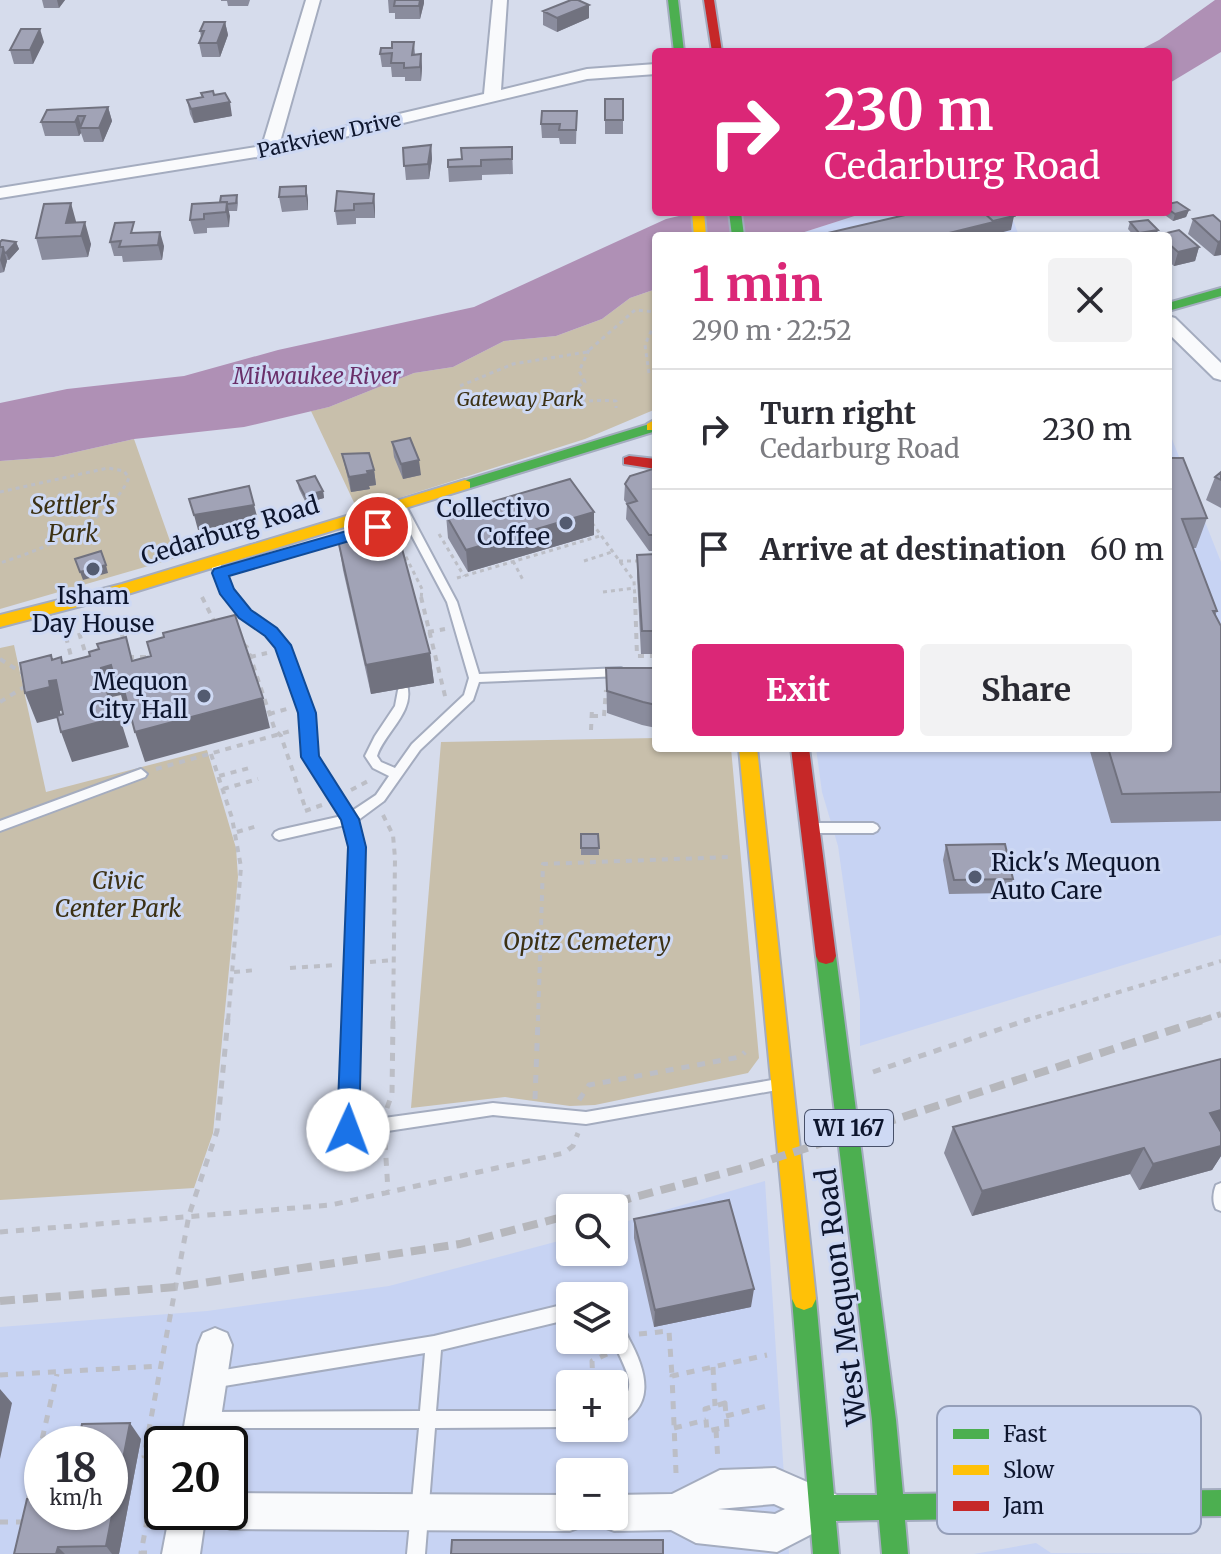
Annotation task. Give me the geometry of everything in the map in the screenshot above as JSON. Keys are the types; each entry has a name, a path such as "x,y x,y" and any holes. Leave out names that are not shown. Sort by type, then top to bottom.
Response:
{"main road":[{"path":"673,0 679,48"},
{"path":"709,0 716,48"},
{"path":"1172,306 1221,292"},
{"name":"Cedarburg Road","path":"0,637 217,567 403,512 652,426"},
{"path":"652,456 621,463 652,464"},
{"name":"Cedarburg Road","path":"403,512 491,497"},
{"name":"Cedarburg Road","path":"0,621 217,567"},
{"name":"West Mequon Road","path":"749,752 762,829 783,1084 825,1508 826,1554"},
{"name":"West Mequon Road","path":"800,752 803,828 850,1133 895,1554"},
{"path":"1201,1503 1221,1503"},
{"path":"825,1508 937,1508"}],"street":[{"path":"269,150 313,0"},
{"path":"492,98 500,0"},
{"name":"Parkview Drive","path":"0,193 269,150 587,74 652,69"},
{"path":"1172,326 1221,374"},
{"path":"202,1426 215,1345"},
{"path":"628,1513 675,1512 696,1525 777,1533 825,1508"},
{"path":"248,1511 556,1513"},
{"path":"164,1553 177,1530"}],"lane":[{"path":"279,835 350,819 380,798 416,747 469,697 475,678 452,602 403,512"},
{"path":"217,567 226,590 245,614 271,632 282,645 307,713 310,757 350,819 357,847 348,1130 493,1109 586,1118 783,1084"},
{"path":"475,678 631,671"},
{"path":"398,775 377,765 371,756 373,745 403,705 403,688"},
{"path":"0,826 141,774"},
{"path":"803,828 873,828"},
{"path":"1221,1190 1221,1204"},
{"path":"210,1380 434,1344 556,1314"},
{"path":"416,1554 434,1344"},
{"path":"628,1352 635,1364 638,1389 628,1409"},
{"path":"248,1430 427,1420 556,1419"}],"path":[{"path":"616,408 616,401 595,399 585,403 552,403 585,382 579,371 589,350 635,310 652,310"},
{"path":"649,373 644,353 646,332 652,325"},
{"path":"460,386 513,364 589,350"},
{"path":"0,492 108,468 124,471 129,478 124,491 94,517 32,551 0,563"},
{"path":"591,523 634,581 637,656 652,656"},
{"path":"439,534 464,576"},
{"path":"456,578 600,536"},
{"path":"584,561 613,552"},
{"path":"394,556 405,555 422,589 421,604 447,703 439,709"},
{"path":"513,561 523,580"},
{"path":"619,561 644,561"},
{"path":"603,592 635,588"},
{"path":"202,597 210,617 219,627"},
{"path":"120,620 121,650"},
{"path":"79,633 90,671"},
{"path":"66,637 75,675"},
{"path":"238,640 247,647 306,810"},
{"path":"117,658 160,655"},
{"path":"0,659 15,671 27,675"},
{"path":"0,702 38,680"},
{"path":"592,716 604,716 603,690 617,690"},
{"path":"591,730 592,708"},
{"path":"141,774 308,726"},
{"path":"245,744 248,753"},
{"path":"164,1553 141,1553 159,1456 144,1456 189,1215 217,1131 242,855 211,754"},
{"path":"219,776 253,767"},
{"path":"223,789 258,779"},
{"path":"351,790 362,788 370,780"},
{"path":"298,813 322,805"},
{"path":"383,815 390,824 394,842 392,1094 386,1110"},
{"path":"237,832 257,826"},
{"path":"533,1113 543,864 729,857"},
{"path":"370,962 395,960"},
{"path":"864,1072 904,1064 1041,1015 1221,961"},
{"path":"290,968 337,965"},
{"path":"233,972 256,970"},
{"path":"577,1104 589,1085 740,1057 745,1052 744,1039"},
{"path":"0,1232 331,1205 564,1153 573,1146 578,1132"},
{"path":"385,1140 388,1191"},
{"path":"639,1334 669,1331 676,1473"},
{"path":"592,1370 592,1361 607,1354"},
{"path":"672,1376 767,1355"},
{"path":"0,1375 160,1366"},
{"path":"713,1367 715,1406"},
{"path":"45,1426 57,1374"},
{"path":"725,1403 727,1427 707,1431 705,1409 715,1406 725,1403"},
{"path":"726,1416 771,1405"},
{"path":"674,1428 706,1420"},
{"path":"716,1429 718,1463"},
{"path":"0,1522 24,1522 21,1533"}],"shaded area":[{"path":"854,216 1012,216 1018,232 804,232"},
{"path":"1172,439 1221,562 1221,935 860,1046 860,1001 838,846 822,792 817,752 1172,752"},
{"path":"765,1181 789,1554 0,1554 0,1327 207,1311 389,1286 556,1242 556,1266 628,1266 628,1221"},
{"path":"1036,1543 1051,1553 1221,1554 974,1554"}],"green space":[{"name":"Gateway Park","path":"652,290 652,411 585,439 358,511 311,411 329,407 414,373 453,367 504,341 556,336 602,319 630,298"},
{"name":"Settler's Park","path":"134,439 176,558 0,609 0,461 54,457"},
{"name":"Civic Center Park","path":"14,645 46,792 207,750 236,848 238,877 213,1133 194,1188 0,1200 0,648"},
{"name":"Opitz Cemetery","path":"652,738 652,752 731,752 759,1058 748,1073 595,1105 570,1106 505,1097 411,1108 441,742"}],"water":[{"path":"1215,0 1221,0 1221,52 1172,82 1172,48 1144,48"},
{"name":"Milwaukee River","path":"679,216 854,216 804,232 652,232 652,290 630,298 602,319 556,336 504,341 453,367 414,373 329,407 244,427 134,439 54,457 0,461 0,403 67,389 184,376 278,350 474,307 666,219"}],"building":[{"path":"395,0 420,0 419,6 394,6"},
{"path":"571,0 589,5 557,18 543,11"},
{"path":"204,22 225,22 217,43 199,43"},
{"path":"21,29 40,29 30,50 10,50"},
{"path":"392,42 414,42 412,55 421,54 420,67 404,68 404,63 391,63 392,53 380,54 381,48 392,48"},
{"path":"213,91 214,95 225,93 230,102 191,109 187,100"},
{"path":"605,99 623,99 623,120 605,120"},
{"path":"108,107 99,128 80,128 85,116 78,116 75,122 41,122 47,110"},
{"path":"542,111 577,111 576,130 559,130 560,124 541,124"},
{"path":"431,145 428,164 404,166 403,148"},
{"path":"512,147 512,159 481,160 481,166 448,167 448,160 462,159 461,148"},
{"path":"306,186 306,196 279,197 280,187"},
{"path":"337,191 374,194 373,203 354,204 354,210 335,211"},
{"path":"237,195 236,203 220,202 221,196"},
{"path":"227,202 226,212 204,214 204,219 190,220 192,204"},
{"path":"1177,202 1189,210 1175,214 1172,203"},
{"path":"71,203 66,223 85,222 81,236 36,238 44,204"},
{"path":"1213,215 1221,222 1221,241 1218,242 1193,219"},
{"path":"901,216 987,216 994,222 953,232 832,232"},
{"path":"987,216 1014,216 993,221"},
{"path":"1148,220 1158,230 1138,232 1130,222"},
{"path":"134,222 131,233 160,232 158,245 119,247 121,241 110,242 115,223"},
{"path":"1179,230 1199,247 1178,252 1172,247 1171,232"},
{"path":"2,240 16,242 6,253 0,247"},
{"path":"410,438 419,460 401,464 392,442"},
{"path":"369,453 374,470 349,477 342,454"},
{"path":"1172,458 1183,458 1207,518 1182,519 1221,626 1221,792 1122,794 1109,752 1172,752"},
{"path":"652,469 652,535 627,504 637,501 625,484 630,476"},
{"path":"315,476 323,491 305,496 297,481"},
{"path":"570,479 594,512 466,550 446,515"},
{"path":"249,486 254,505 194,515 189,499"},
{"path":"397,530 430,653 366,665 338,540"},
{"path":"101,551 106,565 80,572 75,559"},
{"path":"652,554 652,631 642,631 637,555"},
{"path":"235,615 263,698 135,732 120,675 114,676 111,665 101,668 110,703 115,702 119,717 61,732 57,716 63,714 56,680 49,681 50,687 25,693 20,663 51,655 52,660 61,657 62,663 90,656 89,652 99,649 97,644 126,637 132,661 151,656 147,642 164,637 163,633"},
{"path":"606,668 652,668 652,704 607,691"},
{"path":"581,834 598,834 599,848 581,848"},
{"path":"1005,844 1013,879 954,880 946,845"},
{"path":"1221,1059 1221,1110 1210,1113 1221,1132 1221,1146 1153,1164 1144,1148 982,1191 953,1127"},
{"path":"729,1200 754,1289 655,1310 634,1219"},
{"path":"130,1423 128,1433 128,1426 82,1424"},
{"path":"24,1512 24,1530 109,1530 106,1546 58,1547 56,1554 14,1554"},
{"path":"452,1540 663,1540 663,1554 451,1554"}],"railway":[{"path":"1206,1019 1221,1014"},
{"path":"628,1199 751,1166 1206,1019"},
{"path":"1200,1021 1206,1019"},
{"path":"0,1301 176,1287 460,1244 556,1219"}],"traffic: fast":[{"path":"673,0 679,48"},
{"path":"736,216 738,232"},
{"path":"1172,306 1221,292"},
{"path":"465,485 652,427"},
{"path":"826,956 884,1420 895,1554"},
{"path":"804,1299 826,1554"},
{"path":"1201,1503 1221,1503"},
{"path":"825,1508 937,1507"}],"traffic: slow":[{"path":"698,216 700,232"},
{"path":"0,621 125,589 465,485"},
{"path":"748,752 804,1299"}],"traffic: jam":[{"path":"709,0 716,48"},
{"path":"629,461 652,464"},
{"path":"800,752 826,956"}],"place":[{"name":"Collectivo Coffee","path":"566,523"},
{"name":"Isham Day House","path":"93,569"},
{"name":"Mequon City Hall","path":"204,696"},
{"name":"Rick's Mequon Auto Care","path":"975,877"}],"route":[{"path":"348,1130 357,847 350,819 310,757 307,713 282,645 271,632 245,614 226,590 220,573 378,527"}]}
